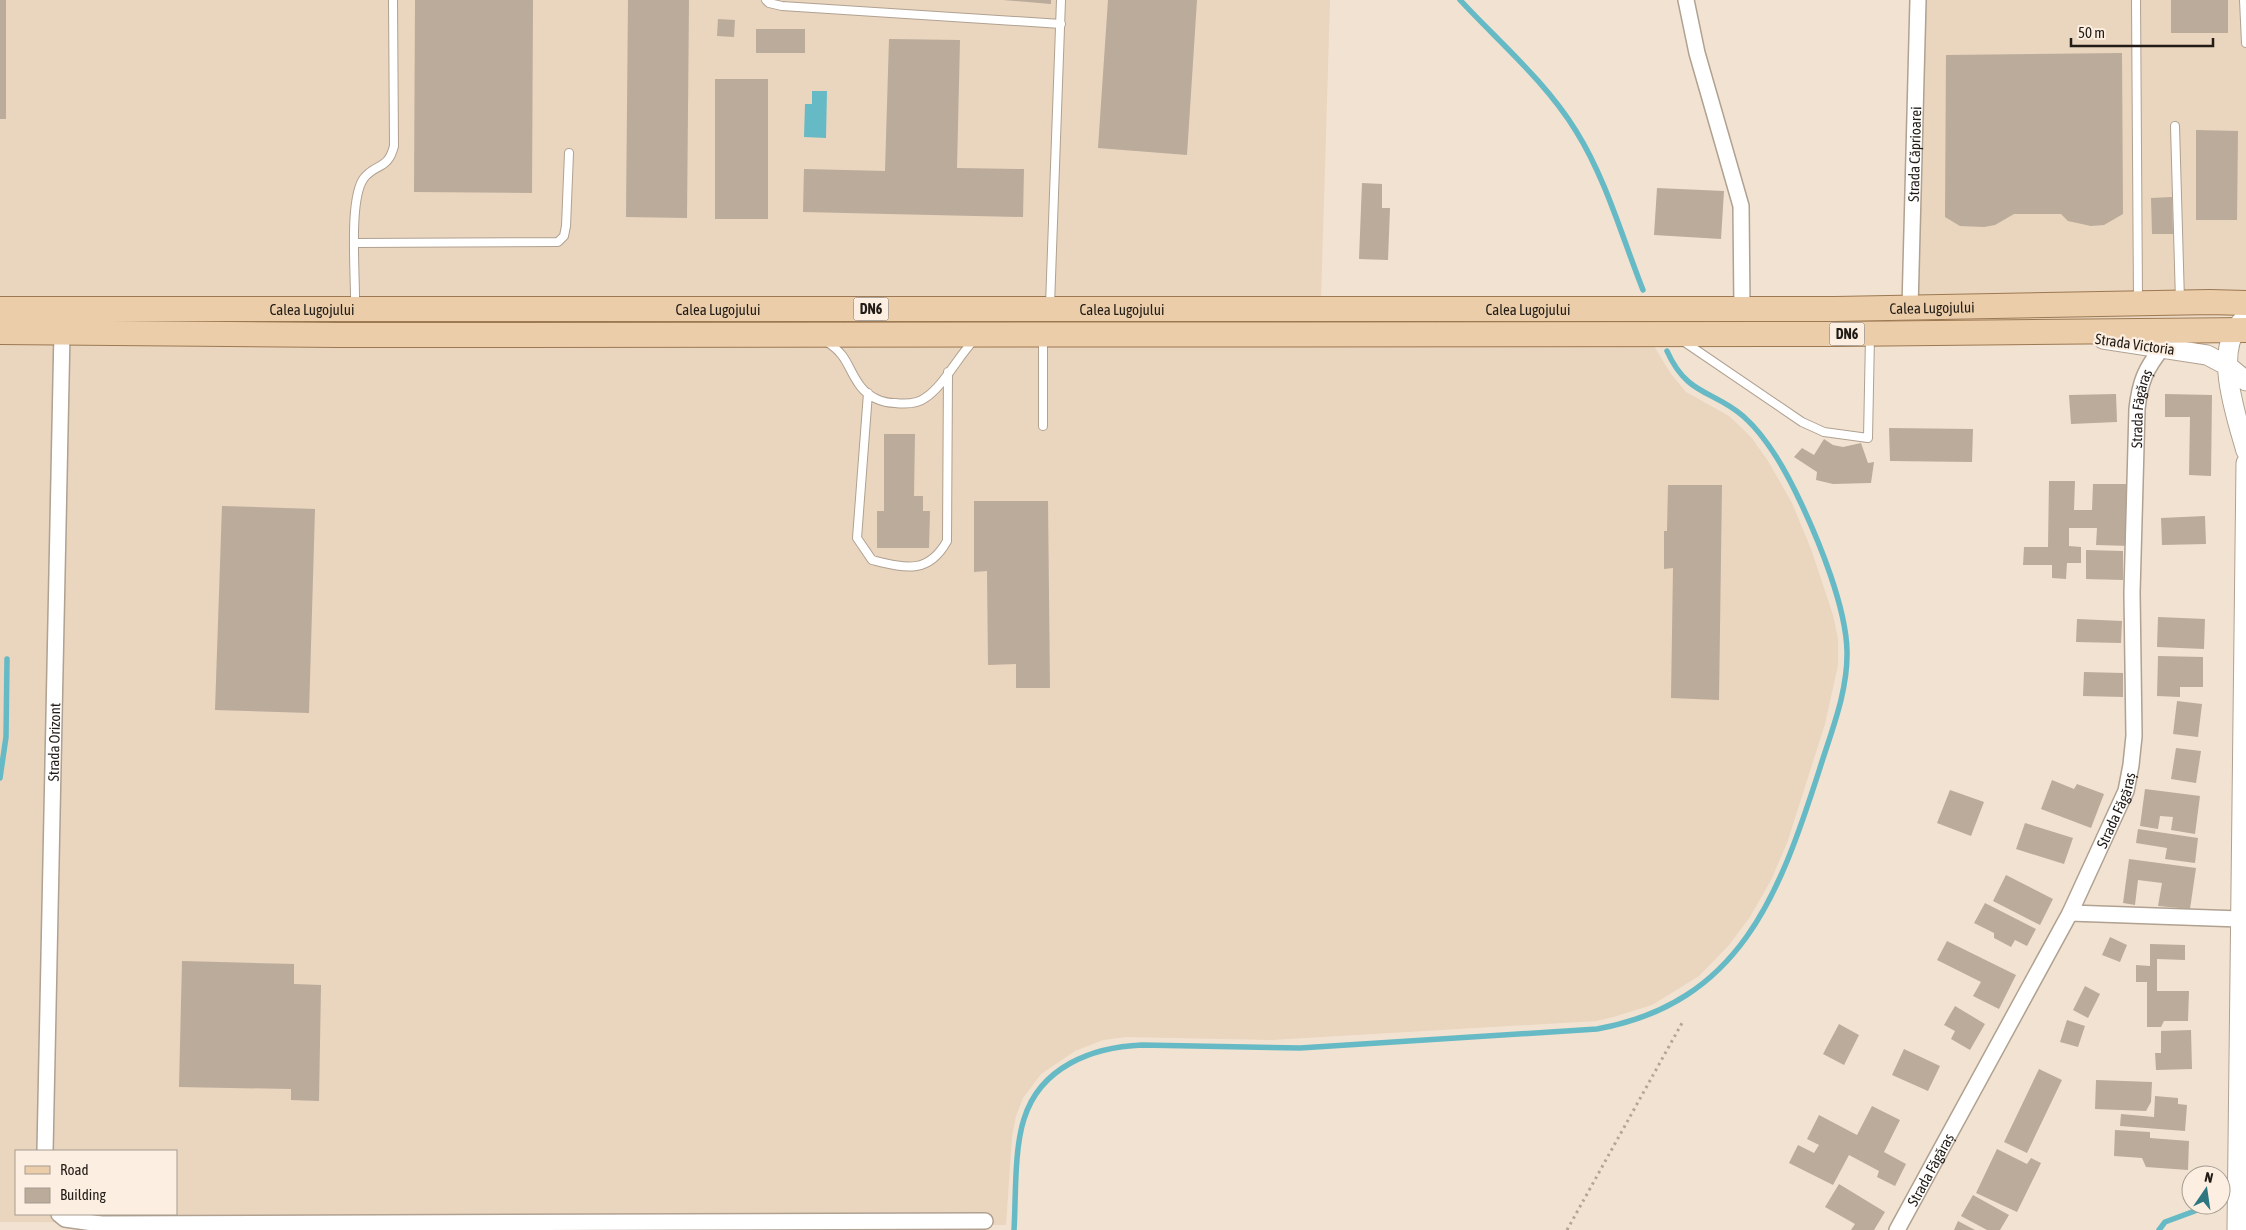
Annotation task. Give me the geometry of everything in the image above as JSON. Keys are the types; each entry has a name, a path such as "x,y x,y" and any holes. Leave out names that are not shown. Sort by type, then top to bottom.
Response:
{"main road":[{"name":"Calea Lugojului","path":"0,309 1910,308 2138,303 2246,303"},
{"name":"Calea Lugojului","path":"0,332 338,335 1870,334 2040,332 2242,326"}],"street":[{"path":"1686,0 1695,44 1741,206 1742,308"},
{"name":"Strada Căprioarei","path":"1910,308 1918,0"},
{"path":"2242,326 2227,346 2228,366 2236,416 2246,451"},
{"name":"Strada Orizont","path":"45,1150 62,332"},
{"name":"Strada Victoria","path":"2040,332 2162,347 2207,355 2228,366 2246,381"},
{"name":"Strada Făgăraș","path":"1897,1230 2070,913 2121,803 2129,778 2134,736 2132,593 2137,409 2139,385 2149,364 2162,347"},
{"path":"2240,1219 2236,1174 2246,463"},
{"path":"2070,913 2240,919"},
{"path":"60,1215 66,1219 100,1227 985,1221"}],"lane":[{"path":"355,309 354,205 364,178 391,158 394,146 393,0"},
{"path":"766,0 769,3 782,6 1060,24"},
{"path":"1050,309 1061,0"},
{"path":"2136,0 2138,303"},
{"path":"2244,0 2246,42"},
{"path":"2175,126 2180,303"},
{"path":"355,243 558,242 564,236 566,226 569,153"},
{"path":"817,335 840,351 861,388 875,400 891,404 908,404 925,399 962,352 980,334"},
{"path":"1043,334 1043,426"},
{"path":"1673,334 1802,422 1824,432 1868,438 1870,334"},
{"path":"868,393 857,538 872,560 897,566 922,566 939,557 948,541 948,372"}],"path":[{"path":"1567,1230 1682,1023"}],"shaded area":[{"path":"0,0 1330,0 1320,333 1648,336 1671,374 1686,392 1729,416 1751,437 1768,461 1792,503 1811,549 1833,615 1838,639 1838,665 1825,724 1787,843 1771,880 1750,917 1729,945 1699,976 1652,1005 1596,1021 1271,1040 1126,1037 1103,1040 1075,1051 1041,1074 1023,1098 1016,1116 1012,1136 1006,1225 0,1222"},
{"path":"1913,0 2246,0 2246,316 1904,321"}],"water":[{"path":"812,91 827,91 826,138 804,137 805,104 812,104"}],"building":[{"path":"0,0 6,0 6,119 0,119"},
{"path":"415,0 533,0 532,193 414,192"},
{"path":"628,0 689,0 687,218 626,217"},
{"path":"1003,0 1051,0 1051,4"},
{"path":"1108,0 1197,0 1187,155 1098,148"},
{"path":"2171,0 2228,0 2228,33 2171,33"},
{"path":"718,19 735,20 734,37 717,36"},
{"path":"756,29 805,29 805,53 756,53"},
{"path":"889,39 960,40 957,168 1024,169 1023,217 803,212 804,169 885,171"},
{"path":"2122,53 2123,214 2104,225 2091,226 2068,221 2061,214 2014,214 1995,225 1984,227 1960,226 1945,217 1946,55"},
{"path":"715,79 768,79 768,219 715,219"},
{"path":"2196,130 2238,131 2237,220 2196,220"},
{"path":"1362,183 1382,184 1382,208 1390,208 1388,260 1359,259"},
{"path":"1657,188 1724,191 1721,239 1654,235"},
{"path":"2172,197 2173,234 2152,234 2151,198"},
{"path":"2116,394 2117,422 2071,424 2069,395"},
{"path":"2165,394 2212,395 2211,476 2189,475 2190,417 2165,417"},
{"path":"1889,428 1973,429 1972,462 1890,461"},
{"path":"884,434 915,434 914,496 923,496 923,511 930,511 929,548 877,548 877,511 884,511"},
{"path":"1824,439 1833,445 1843,447 1861,443 1868,463 1874,462 1871,483 1833,484 1816,480 1817,472 1794,457 1802,448 1814,455"},
{"path":"2049,481 2075,481 2074,510 2092,510 2093,484 2132,484 2131,546 2096,545 2097,528 2069,528 2069,546 2081,547 2081,563 2067,563 2066,579 2052,578 2052,565 2023,565 2024,547 2048,547"},
{"path":"1668,485 1722,485 1719,700 1671,698 1673,568 1664,569 1664,531 1667,531"},
{"path":"974,501 1048,501 1050,688 1016,688 1016,664 988,665 987,571 974,572"},
{"path":"222,506 315,509 309,713 215,710"},
{"path":"2205,516 2206,544 2162,545 2161,518"},
{"path":"2086,550 2123,551 2123,580 2086,579"},
{"path":"2158,617 2205,619 2204,649 2157,647"},
{"path":"2077,619 2122,621 2121,643 2076,642"},
{"path":"2158,656 2203,657 2203,687 2180,687 2180,697 2157,696"},
{"path":"2084,672 2123,673 2123,697 2083,696"},
{"path":"2177,701 2202,704 2198,737 2173,734"},
{"path":"2176,748 2201,751 2196,783 2171,779"},
{"path":"2052,780 2074,789 2077,784 2104,794 2091,828 2041,809"},
{"path":"2145,789 2200,796 2195,834 2171,830 2173,817 2160,816 2158,829 2140,826"},
{"path":"1950,790 1984,802 1971,836 1937,823"},
{"path":"2025,823 2073,838 2064,864 2016,849"},
{"path":"2138,829 2198,838 2195,863 2165,859 2167,848 2136,843"},
{"path":"2129,859 2196,868 2190,909 2158,906 2162,883 2138,880 2135,905 2123,903"},
{"path":"2006,875 2053,899 2040,925 1993,901"},
{"path":"1985,903 2036,929 2027,946 2015,940 2011,947 1994,938 1994,933 1974,923"},
{"path":"2110,937 2127,945 2120,962 2102,955"},
{"path":"1947,941 2016,975 1999,1009 1973,996 1981,982 1937,960"},
{"path":"2150,944 2185,945 2185,960 2157,959 2157,991 2189,991 2188,1021 2164,1021 2161,1027 2147,1027 2147,982 2136,982 2136,965 2150,966"},
{"path":"182,961 294,964 294,984 321,985 319,1101 291,1100 291,1089 179,1087"},
{"path":"2085,986 2100,994 2088,1018 2073,1010"},
{"path":"1955,1006 1985,1024 1970,1050 1951,1039 1955,1031 1944,1025"},
{"path":"2067,1020 2085,1026 2078,1047 2060,1042"},
{"path":"1839,1024 1859,1035 1844,1065 1823,1054"},
{"path":"2191,1030 2192,1069 2156,1070 2155,1053 2161,1053 2161,1031"},
{"path":"1904,1049 1940,1066 1928,1091 1892,1075"},
{"path":"2039,1069 2062,1080 2027,1153 2004,1142"},
{"path":"2096,1080 2152,1082 2151,1102 2146,1111 2095,1109"},
{"path":"2155,1096 2178,1098 2178,1104 2187,1105 2185,1131 2120,1126 2121,1114 2154,1117"},
{"path":"1872,1106 1900,1120 1884,1152 1906,1164 1895,1186 1877,1177 1879,1171 1849,1155 1833,1185 1789,1163 1798,1145 1814,1153 1819,1145 1807,1139 1819,1115 1857,1135"},
{"path":"2115,1130 2150,1132 2150,1138 2189,1141 2188,1165 2181,1165 2181,1170 2146,1167 2142,1158 2114,1156"},
{"path":"1997,1149 2027,1164 2031,1158 2041,1163 2017,1212 1976,1193"},
{"path":"1839,1184 1885,1212 1874,1230 1851,1230 1855,1224 1825,1207"},
{"path":"1973,1195 2009,1215 2000,1230 1987,1230 1961,1216"},
{"path":"1958,1221 1975,1230 1954,1230"}],"waterway":[{"path":"1460,0 1536,79 1551,96 1576,131 1587,149 1605,188 1643,290"},
{"path":"1014,1230 1017,1159 1024,1119 1032,1101 1042,1086 1055,1073 1070,1063 1087,1056 1105,1050 1142,1045 1300,1048 1597,1029 1646,1016 1686,995 1720,969 1747,937 1769,900 1788,860 1819,771 1838,712 1845,682 1847,666 1845,634 1837,595 1823,554 1789,478 1776,456 1760,434 1743,416 1721,401 1701,391 1683,376 1667,351"},
{"path":"0,778 6,737 7,659"},
{"path":"2159,1230 2165,1222 2184,1215"}]}
